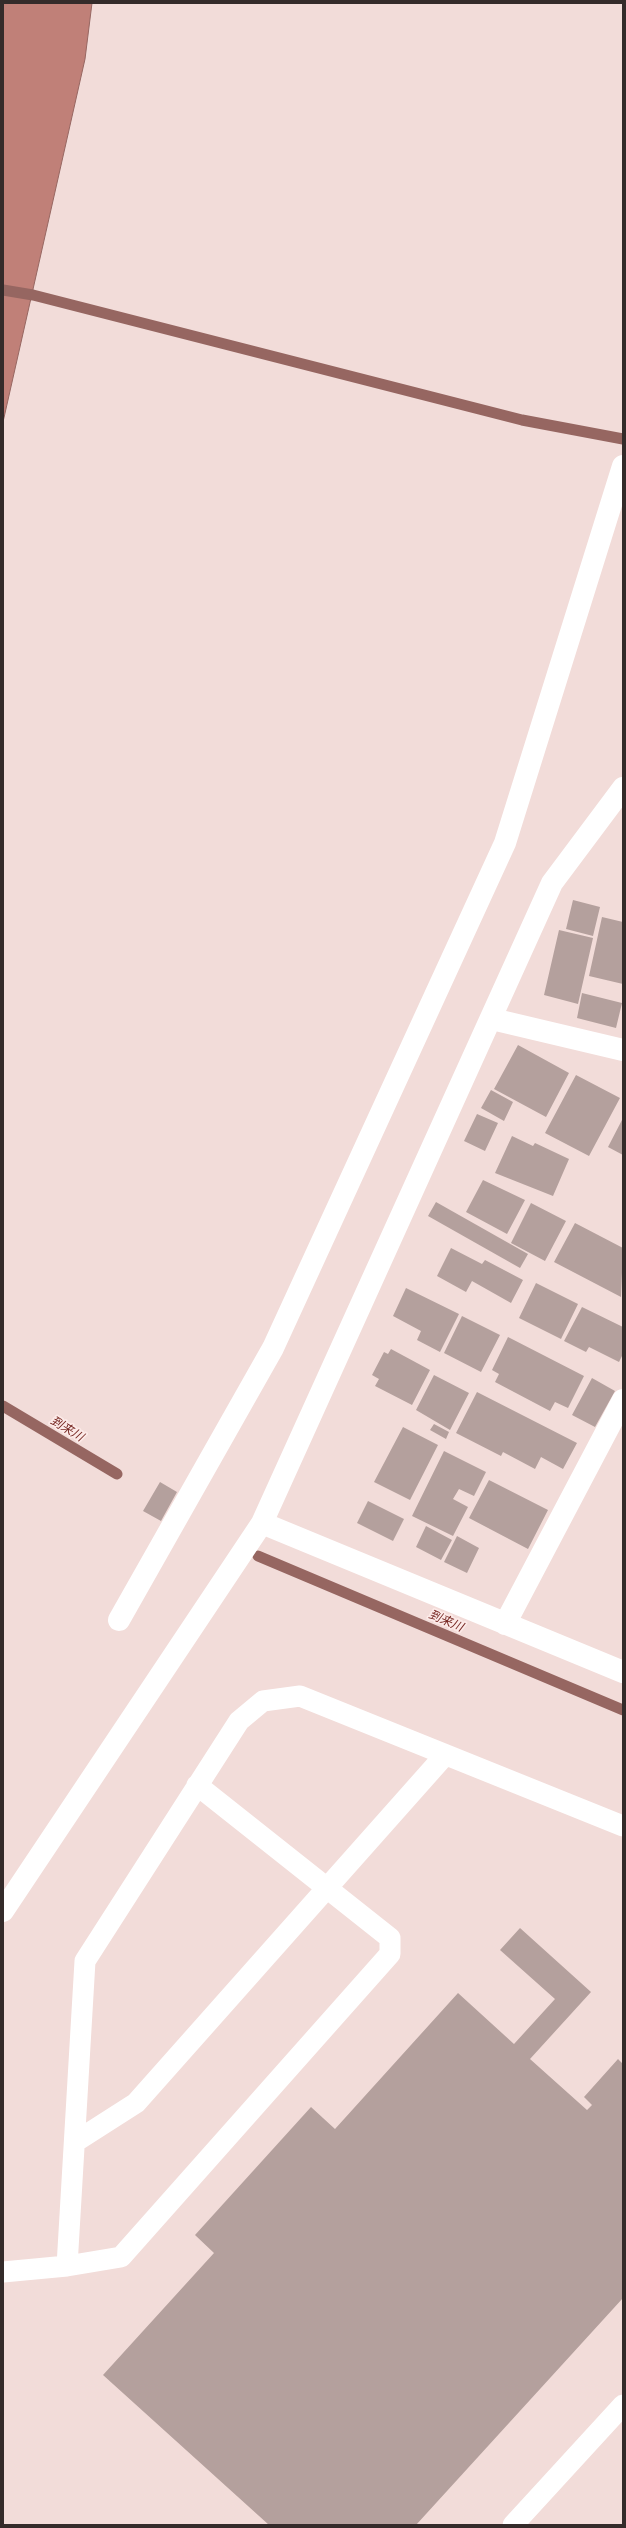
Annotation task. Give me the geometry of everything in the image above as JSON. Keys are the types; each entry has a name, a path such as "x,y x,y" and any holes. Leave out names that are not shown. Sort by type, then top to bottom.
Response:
{"street":[{"path":"119,1620 272,1348 505,843 623,466"},
{"path":"3,1911 262,1523 492,1019 552,883 623,788"},
{"path":"492,1019 623,1050"},
{"path":"505,1624 623,1400"},
{"path":"262,1523 623,1672"}],"lane":[{"path":"67,2266 85,1961 239,1721 263,1701 300,1696 623,1826"},
{"path":"75,2142 136,2103 328,1889 445,1754"},
{"path":"3,2272 67,2266 121,2257 390,1954 390,1938 197,1785"},
{"path":"513,2525 623,2405"}],"shaded area":[{"path":"3,3 92,3 85,59 3,422"}],"building":[{"path":"573,900 600,907 593,936 566,929"},
{"path":"602,917 623,922 623,984 589,976"},
{"path":"559,930 593,938 578,1004 544,995"},
{"path":"582,993 622,1003 616,1028 577,1018"},
{"path":"518,1045 569,1073 546,1117 494,1089"},
{"path":"576,1075 620,1098 589,1156 545,1133"},
{"path":"491,1090 513,1102 504,1121 481,1108"},
{"path":"477,1114 498,1123 485,1151 464,1141"},
{"path":"623,1118 623,1155 608,1147"},
{"path":"512,1136 533,1146 535,1143 569,1159 553,1196 495,1173"},
{"path":"483,1180 525,1200 507,1234 466,1212"},
{"path":"436,1202 528,1254 520,1268 428,1216"},
{"path":"531,1203 566,1221 545,1261 511,1243"},
{"path":"575,1223 623,1248 621,1297 554,1262"},
{"path":"451,1248 482,1264 485,1260 523,1280 511,1303 472,1281 466,1292 437,1276"},
{"path":"536,1283 578,1304 561,1339 519,1318"},
{"path":"406,1288 459,1314 440,1352 417,1340 421,1331 393,1316"},
{"path":"582,1307 623,1327 623,1354 619,1362 589,1347 586,1352 564,1341"},
{"path":"462,1316 500,1335 481,1372 444,1353"},
{"path":"508,1337 584,1376 568,1408 555,1402 550,1411 495,1382 499,1374 492,1370"},
{"path":"391,1349 430,1370 412,1405 375,1386 379,1379 372,1375 384,1352 388,1354"},
{"path":"434,1375 469,1393 450,1430 416,1410"},
{"path":"592,1378 615,1391 595,1427 572,1415"},
{"path":"477,1392 577,1443 563,1469 541,1457 535,1469 503,1452 501,1456 456,1433"},
{"path":"434,1424 449,1432 446,1439 430,1430"},
{"path":"403,1427 438,1445 410,1500 374,1482"},
{"path":"444,1451 486,1472 474,1496 459,1489 453,1499 468,1507 453,1536 412,1516"},
{"path":"489,1480 548,1510 528,1549 469,1518"},
{"path":"160,1482 177,1492 161,1521 143,1511"},
{"path":"368,1501 404,1519 393,1541 357,1523"},
{"path":"426,1526 452,1540 441,1560 416,1547"},
{"path":"457,1536 479,1548 467,1573 444,1562"},
{"path":"520,1928 591,1992 530,2059 587,2110 592,2105 584,2097 618,2059 623,2064 623,2298 416,2525 269,2525 103,2375 214,2253 195,2235 311,2107 335,2129 458,1993 514,2044 555,1999 500,1950"}],"waterway":[{"path":"3,290 33,295 522,420 623,439"},
{"name":"到来川","path":"3,1406 117,1474"},
{"name":"到来川","path":"258,1556 623,1710"}]}
